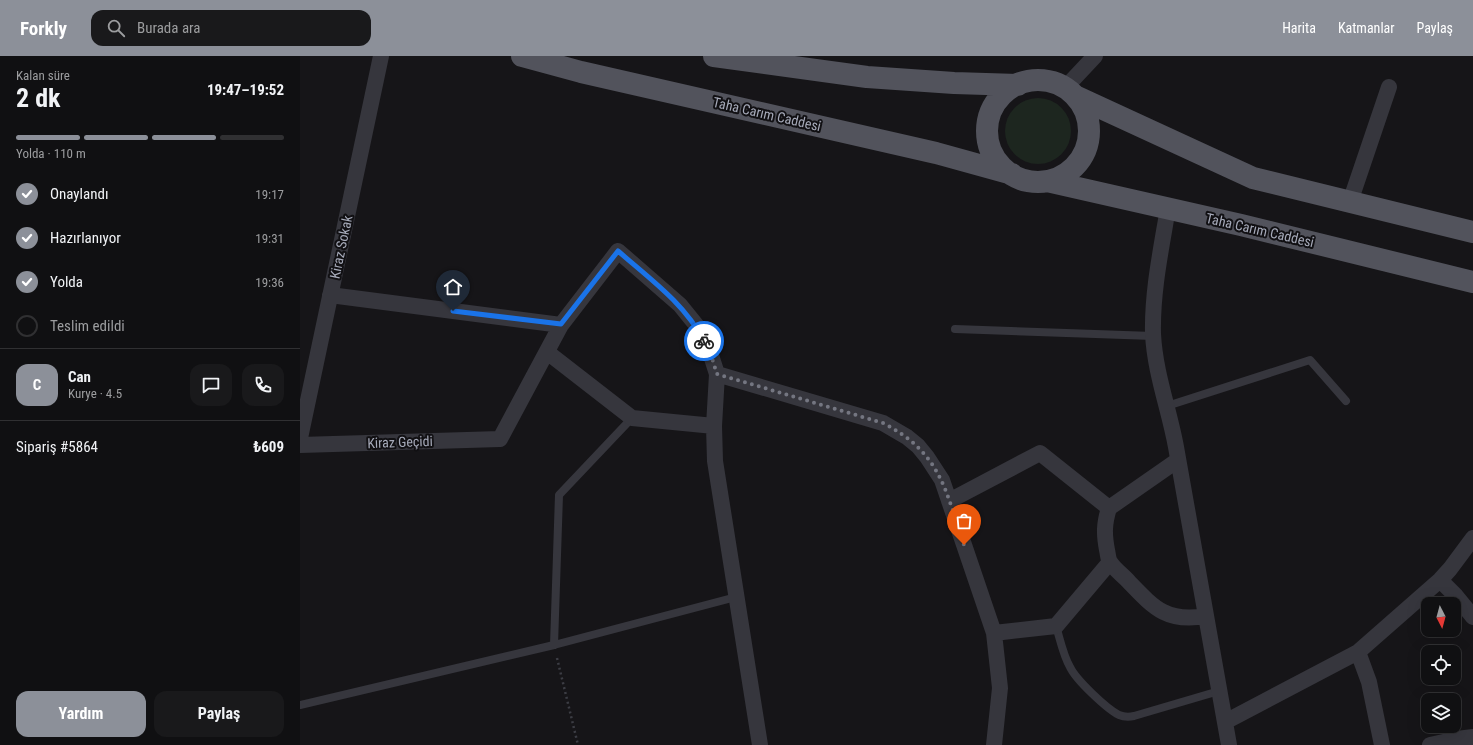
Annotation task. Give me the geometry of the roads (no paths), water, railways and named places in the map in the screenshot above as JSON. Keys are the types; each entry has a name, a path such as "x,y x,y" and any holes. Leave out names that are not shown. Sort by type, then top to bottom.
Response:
{"main road":[{"name":"Taha Carım Caddesi","path":"522,56 581,72 936,153 1012,174"},
{"path":"714,56 867,77 954,83 1018,85"},
{"path":"1070,92 1082,105 1087,117 1089,129 1088,141 1081,158 1069,171 1059,178 1047,181 1035,182 1023,180 1002,166 995,157 990,146 988,121 992,110 999,99 1007,91 1030,81 1042,81 1054,83 1070,92 1253,178 1473,232"},
{"name":"Taha Carım Caddesi","path":"1047,181 1168,208 1473,282"}],"street":[{"name":"Kiraz Sokak","path":"300,438 381,56"},
{"path":"1070,92 1095,56"},
{"path":"1350,202 1389,87"},
{"path":"1168,208 1156,277 1153,309 1153,336 1158,374 1173,427 1229,745"},
{"path":"714,426 632,418 547,352 561,324 618,251 680,305 700,332 709,349 717,374 714,426 715,461 760,745"},
{"path":"330,295 561,324"},
{"name":"Kiraz Geçidi","path":"300,445 500,439 547,352"},
{"path":"717,374 883,423 913,442 928,456 942,480 994,633 1000,688 994,745"},
{"path":"949,501 1040,453 1109,508"},
{"path":"1178,460 1109,508 1105,521 1104,536 1110,562 1152,605 1162,612 1174,616 1185,618 1206,616"},
{"path":"1225,722 1358,652 1440,580 1473,538"},
{"path":"994,633 1056,626 1110,562"},
{"path":"1440,580 1473,616"},
{"path":"1358,652 1370,682 1382,745"},
{"path":"1430,745 1473,737"}],"lane":[{"path":"955,329 1153,336"},
{"path":"1167,406 1310,360 1346,401"},
{"path":"554,646 559,495 632,418"},
{"path":"300,705 554,646 736,597"},
{"path":"1056,626 1067,661 1076,677 1083,685 1119,715 1134,716 1219,690"}]}
